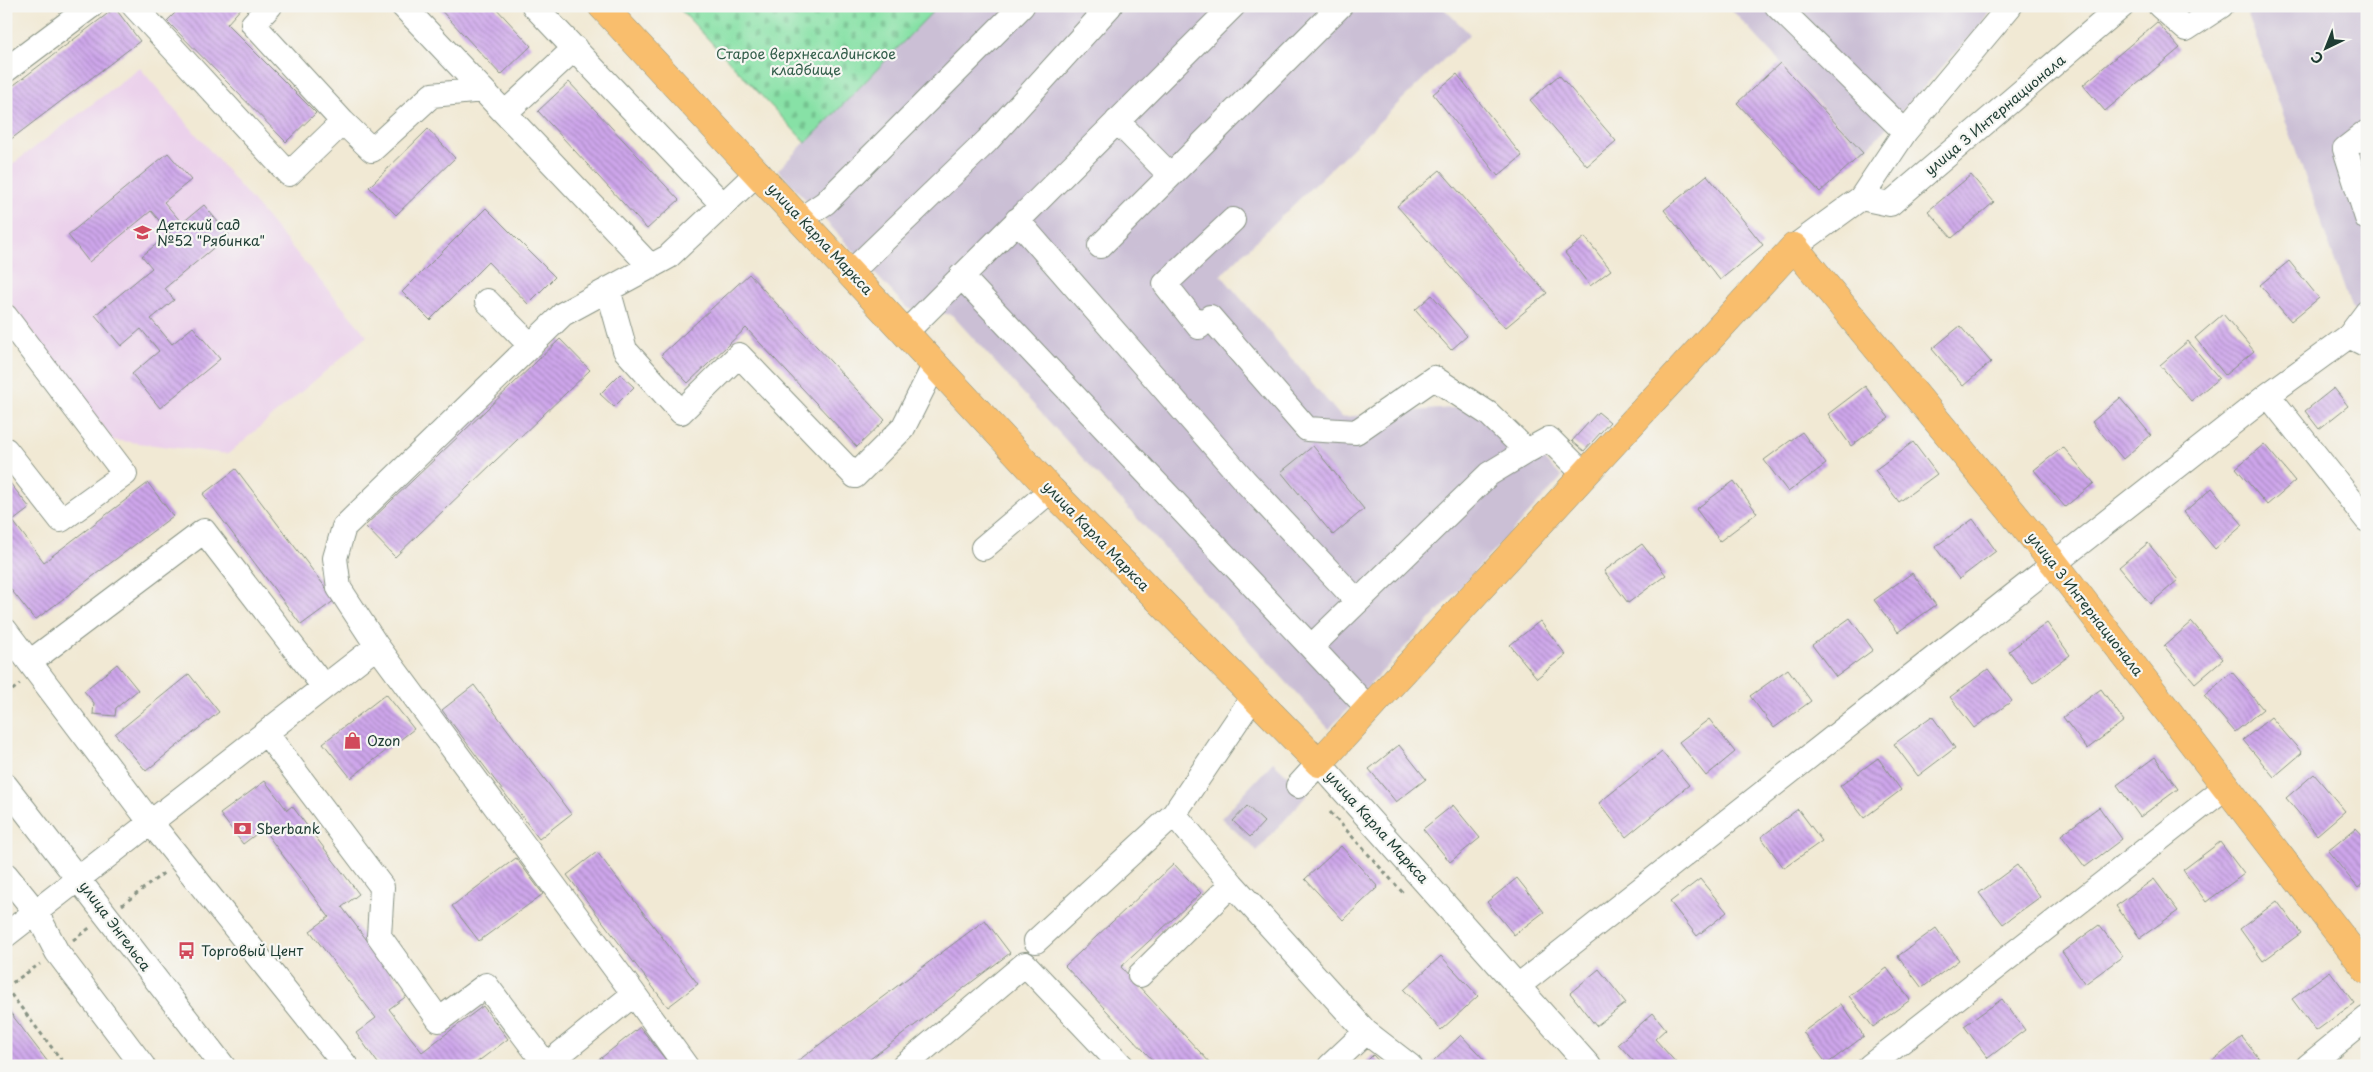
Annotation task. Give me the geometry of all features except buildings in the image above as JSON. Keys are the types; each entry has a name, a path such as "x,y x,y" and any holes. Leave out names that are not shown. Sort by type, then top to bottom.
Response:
{"main road":[{"name":"улица Карла Маркса","path":"602,6 1051,490 1319,763"},
{"path":"1319,763 1794,246"},
{"name":"улица 3 Интернационала","path":"1794,246 2054,563 2367,970"}],"street":[{"path":"6,70 91,6"},
{"path":"134,6 290,174 343,122"},
{"path":"270,6 253,24 343,122 372,150 432,95 483,90"},
{"path":"403,6 651,266"},
{"path":"534,6 723,205"},
{"path":"801,219 825,203 1022,6"},
{"path":"850,273 988,141 1110,6"},
{"path":"906,332 1233,6"},
{"path":"1100,246 1340,6"},
{"path":"1777,6 1905,132"},
{"path":"1794,246 1861,198 1905,132 2010,6"},
{"name":"улица 3 Интернационала","path":"1861,198 1890,204 2122,6"},
{"path":"2160,6 2186,29 2221,6"},
{"path":"505,113 575,48"},
{"path":"1117,121 1170,175"},
{"path":"2367,132 2345,149 2367,218"},
{"path":"686,1066 377,646 339,588 335,558 344,527 563,314 668,257 758,172"},
{"path":"1017,220 1244,480 1357,600"},
{"path":"1233,220 1165,284 1199,327 1210,317 1307,429 1356,432 1434,378 1489,414 1527,451"},
{"path":"961,276 1369,709"},
{"path":"608,289 625,350 681,412 739,356 855,476 903,428 935,364"},
{"path":"487,301 531,346"},
{"path":"1518,986 2268,395 2358,341 2367,312"},
{"path":"6,317 124,474 61,520 6,450"},
{"path":"2268,395 2367,520"},
{"path":"1311,647 1357,600 1489,474 1549,439 1585,475"},
{"path":"983,548 1051,490"},
{"path":"30,662 204,531 324,687"},
{"path":"6,631 151,823 346,1066"},
{"path":"6,935 377,646"},
{"path":"1036,941 1174,814 1253,697"},
{"path":"266,733 382,887 379,936 439,1020 486,985 547,1065 634,994"},
{"path":"1298,786 1319,763"},
{"name":"улица Карла Маркса","path":"1319,763 1589,1066"},
{"name":"улица Энгельса","path":"6,786 223,1066"},
{"path":"1870,1066 2227,786"},
{"path":"1174,814 1232,884 1366,1032 1410,1066"},
{"path":"6,875 36,912 57,952 144,1066"},
{"path":"1140,975 1232,884"},
{"path":"904,1066 1025,964 1122,1066"},
{"path":"2308,1066 2367,1018"},
{"path":"1330,1066 1366,1032"}],"path":[{"path":"6,988 66,1066"}],"shaded area":[{"path":"938,6 1441,6 1470,34 1221,275 1341,417 1488,405 1562,477 1329,729 952,315 907,308 778,170"},
{"path":"1728,6 1993,6 1978,28 1864,152"},
{"path":"2245,6 2367,6 2367,321 2351,307"},
{"name":"Детский сад №52 \"Рябинка\"","path":"140,68 367,336 228,454 113,440 6,297 6,169"},
{"path":"1273,762 1308,794 1257,851 1221,818"}],"green space":[{"name":"Старое верхнесалдинское кладбище","path":"677,6 938,6 806,143"}],"place":[{"name":"Детский сад №52 \"Рябинка\"","path":"143,233"},
{"name":"Ozon","path":"353,741"},
{"name":"Sberbank","path":"242,829"},
{"name":"Торговый Цент","path":"187,951"}]}
